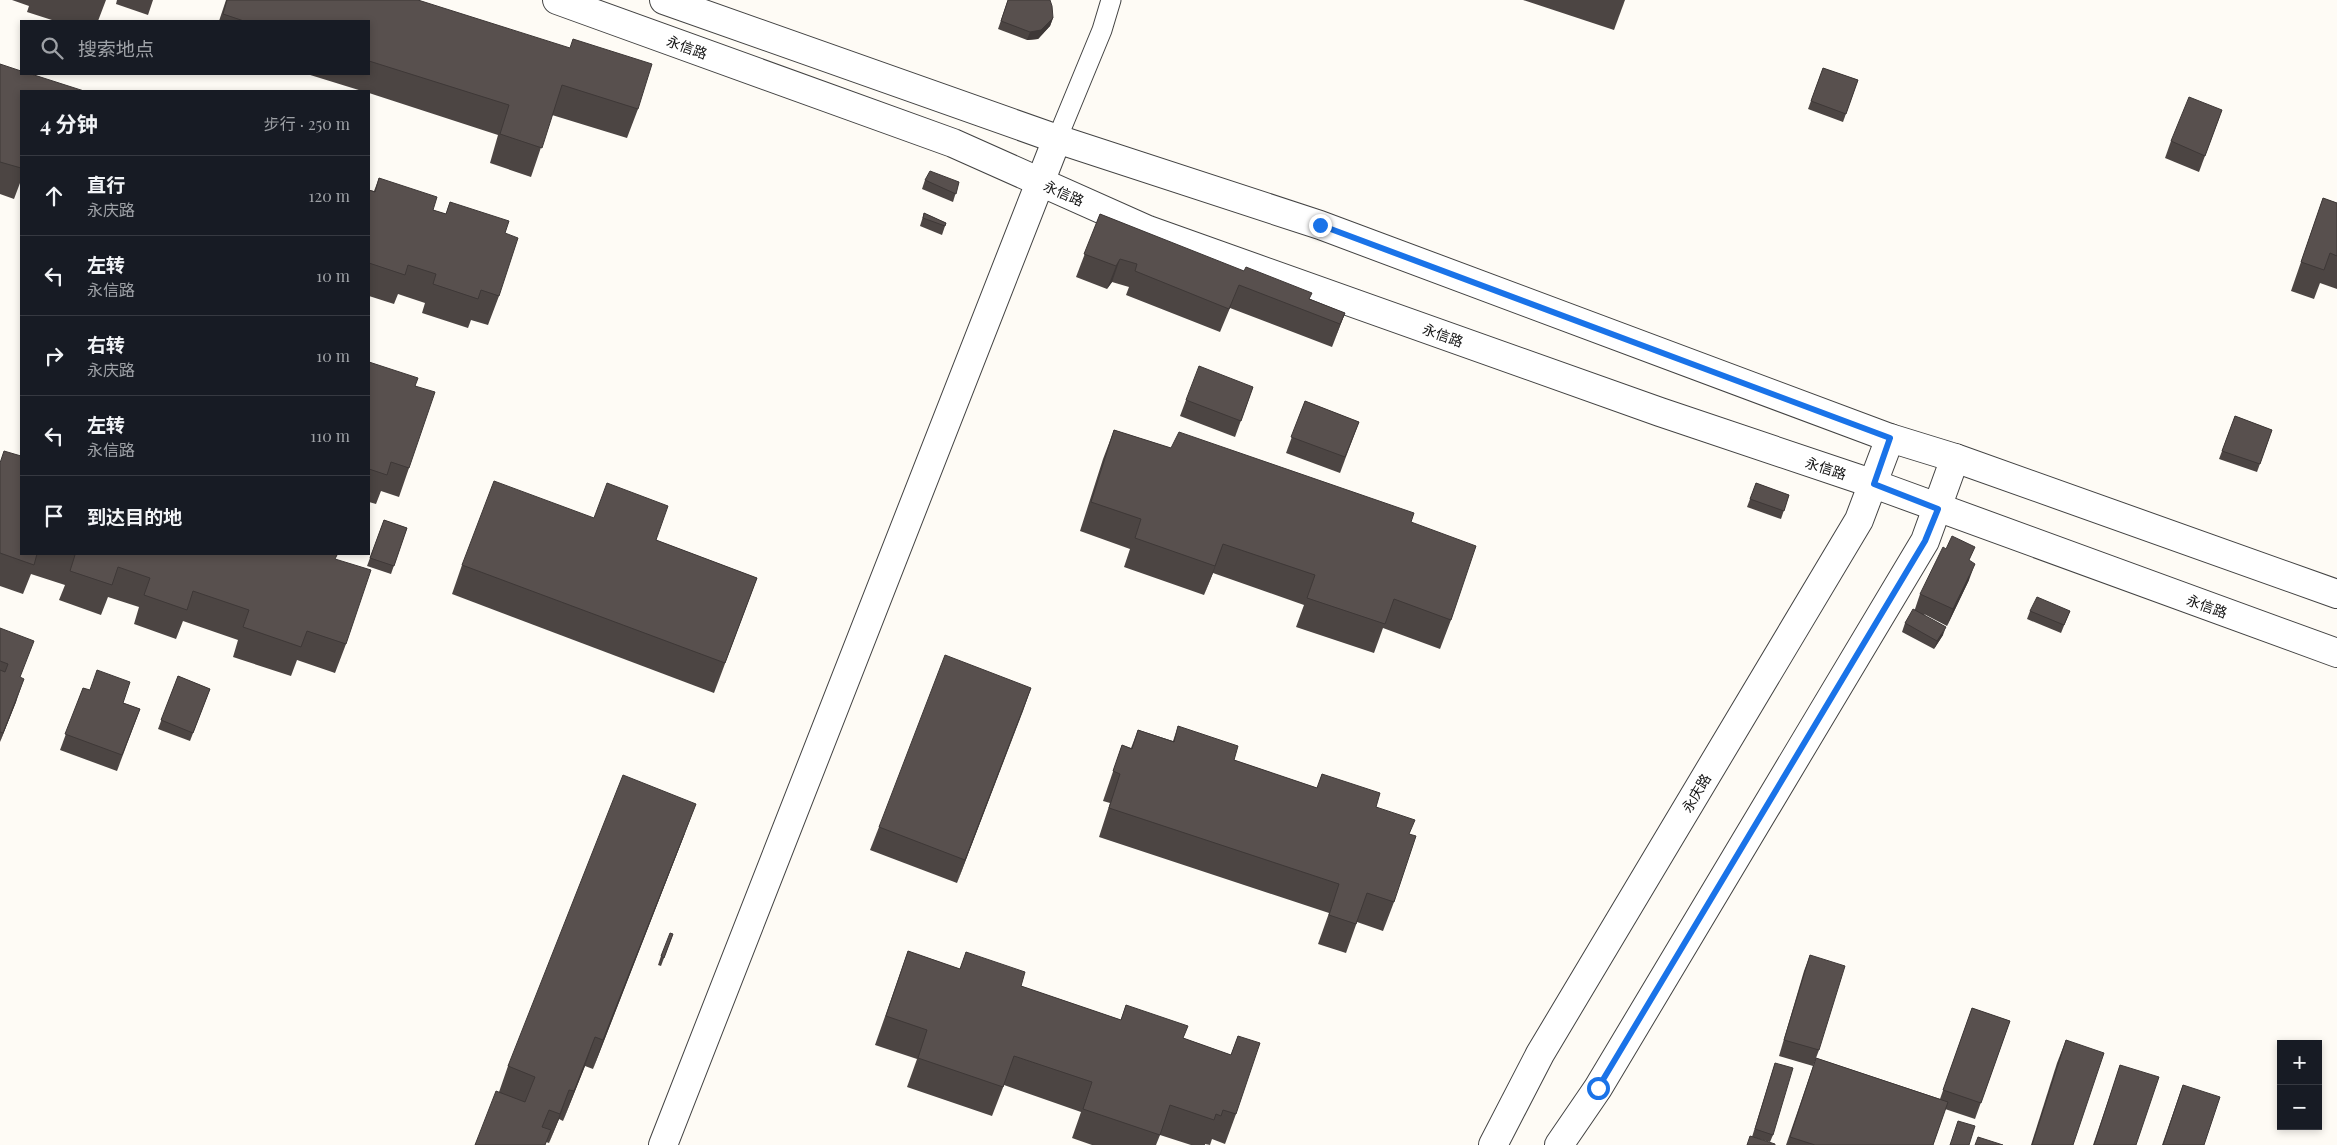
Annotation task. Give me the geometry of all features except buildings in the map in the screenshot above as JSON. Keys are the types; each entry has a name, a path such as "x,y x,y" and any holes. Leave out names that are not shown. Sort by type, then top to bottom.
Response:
{"street":[{"name":"永信路","path":"557,0 953,143 1148,230 1660,412 1874,484 1938,509 2337,653"},
{"path":"664,0 1057,139 1320,225 1890,438 1956,458 2337,594"},
{"path":"663,1145 1057,139"},
{"name":"永庆路","path":"1493,1145 1540,1054 1859,520 1890,438"},
{"path":"1559,1145 1598,1088 1925,541 1956,458"}],"lane":[{"path":"1057,139 1102,30 1111,0"}],"route":[{"path":"1320,225 1890,438 1874,484 1938,509 1925,541 1598,1088"}]}
